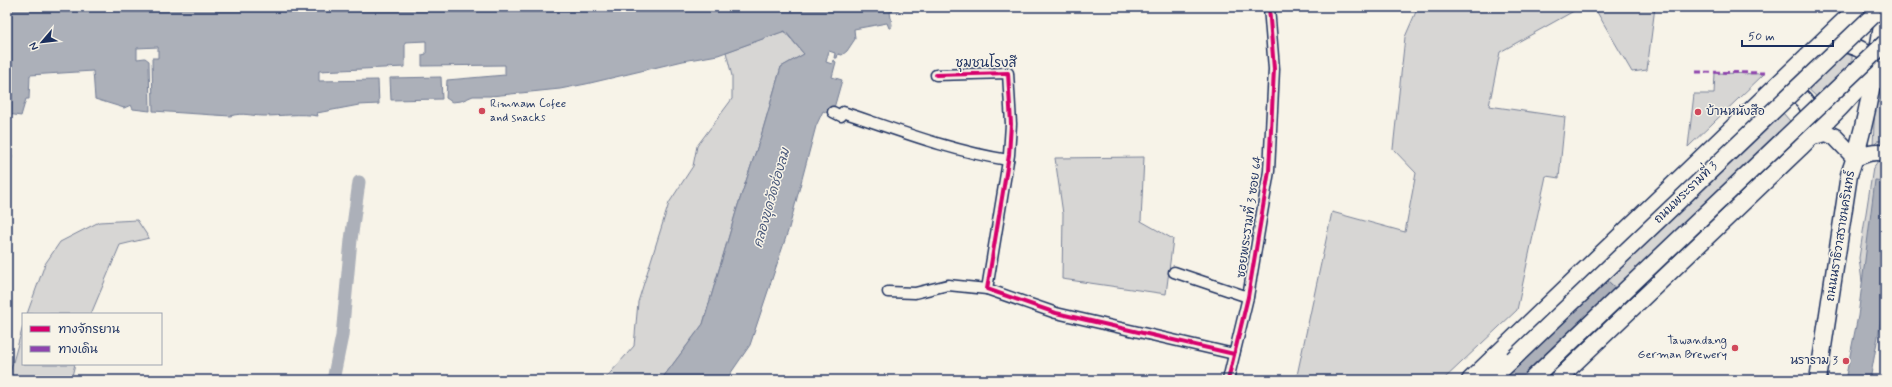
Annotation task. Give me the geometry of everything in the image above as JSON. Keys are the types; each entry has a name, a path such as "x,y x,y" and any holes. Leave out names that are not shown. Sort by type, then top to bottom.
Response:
{"main road":[{"name":"ถนนพระรามที่ 3","path":"1470,380 1858,7"},
{"name":"ถนนพระรามที่ 3","path":"1491,380 1882,7"},
{"name":"ถนนนราธิวาสราชนครินทร์","path":"1818,380 1849,175 1855,158 1880,64 1885,9"},
{"path":"1818,44 1827,42 1859,48 1880,64 1885,82"},
{"path":"1531,380 1885,43"},
{"path":"1557,380 1813,136 1880,64"},
{"path":"1770,92 1790,91 1805,102 1811,114 1813,136"},
{"path":"1813,136 1827,133 1835,137 1855,158 1866,153 1879,151 1885,153"}],"street":[{"name":"ซอยพระรามที่ 3 ซอย 64","path":"1228,380 1248,297 1269,171 1274,69 1269,7"},
{"path":"936,75 1008,73 1011,124 1008,160 987,289"},
{"path":"833,112 841,116 843,112 930,141 988,157 1008,160"},
{"path":"1174,272 1248,297"},
{"path":"888,292 915,293 948,285 987,289 1056,313 1234,354"}],"shaded area":[{"path":"1418,7 1581,7 1500,52 1489,106 1565,117 1559,178 1546,176 1517,310 1443,380 1296,380 1332,212 1405,232 1416,173 1393,149 1405,37"},
{"path":"1594,7 1655,7 1647,70 1632,72"},
{"path":"784,31 804,54 781,67 703,324 661,380 604,380 634,346 638,302 669,203 693,166 697,146 732,99 732,76 726,52"},
{"path":"1845,38 1852,52 1852,71 1822,102 1801,82"},
{"path":"1715,73 1764,74 1688,147 1694,94 1714,94"},
{"path":"1885,99 1885,139 1877,141 1873,145 1875,104"},
{"path":"1776,105 1790,121 1790,132 1619,291 1607,280"},
{"path":"7,140 12,156 7,195"},
{"path":"1144,157 1141,221 1173,239 1166,294 1062,279 1063,214 1055,158"},
{"path":"1878,161 1885,161 1885,298 1862,282 1859,258 1873,168"},
{"path":"137,220 149,238 120,245 91,313 27,313 45,264 60,242 99,222"},
{"path":"22,330 22,365 75,365 71,380 8,380"}],"water":[{"name":"คลองขุดวัดช่องลม","path":"7,7 898,7 899,10 890,12 891,28 889,28 887,23 854,29 855,39 847,51 842,55 838,54 837,58 834,58 835,53 829,51 826,62 832,64 833,60 836,62 832,77 842,80 832,115 823,111 816,126 789,228 750,345 726,380 661,380 703,324 781,67 804,54 785,31 718,55 683,61 586,84 560,89 491,96 473,96 461,101 452,102 446,98 447,80 505,75 505,65 422,66 422,55 426,54 426,41 405,42 405,67 319,71 319,81 378,80 379,104 359,105 317,113 318,116 264,116 243,114 230,116 153,111 152,58 158,58 158,47 137,48 137,59 145,58 149,61 150,111 133,109 131,105 124,108 95,99 93,71 30,75 29,99 26,99 21,116 8,114 11,100 7,99"},
{"path":"441,77 442,99 391,100 390,78"},
{"path":"1875,180 1885,181 1885,298 1870,380 1845,380 1858,316"},
{"path":"1607,280 1616,289 1521,380 1501,380"}],"waterway":[{"path":"333,380 342,336 351,240 359,182"}],"marked path":[{"path":"1696,72 1768,73"}],"cycle path":[{"path":"1228,380 1248,297 1269,171 1274,69 1269,7"},
{"path":"936,75 1008,73 1011,124 1009,155 987,289 1056,313 1234,354"}],"place":[{"name":"Rimnam Cofee and snacks","path":"482,111"},
{"name":"บ้านหนังสือ","path":"1698,112"},
{"name":"Tawandang German Brewery","path":"1735,348"},
{"name":"นราราม 3","path":"1846,361"}],"district":[{"name":"ชุมชนโรงสี","path":"986,63"}]}
